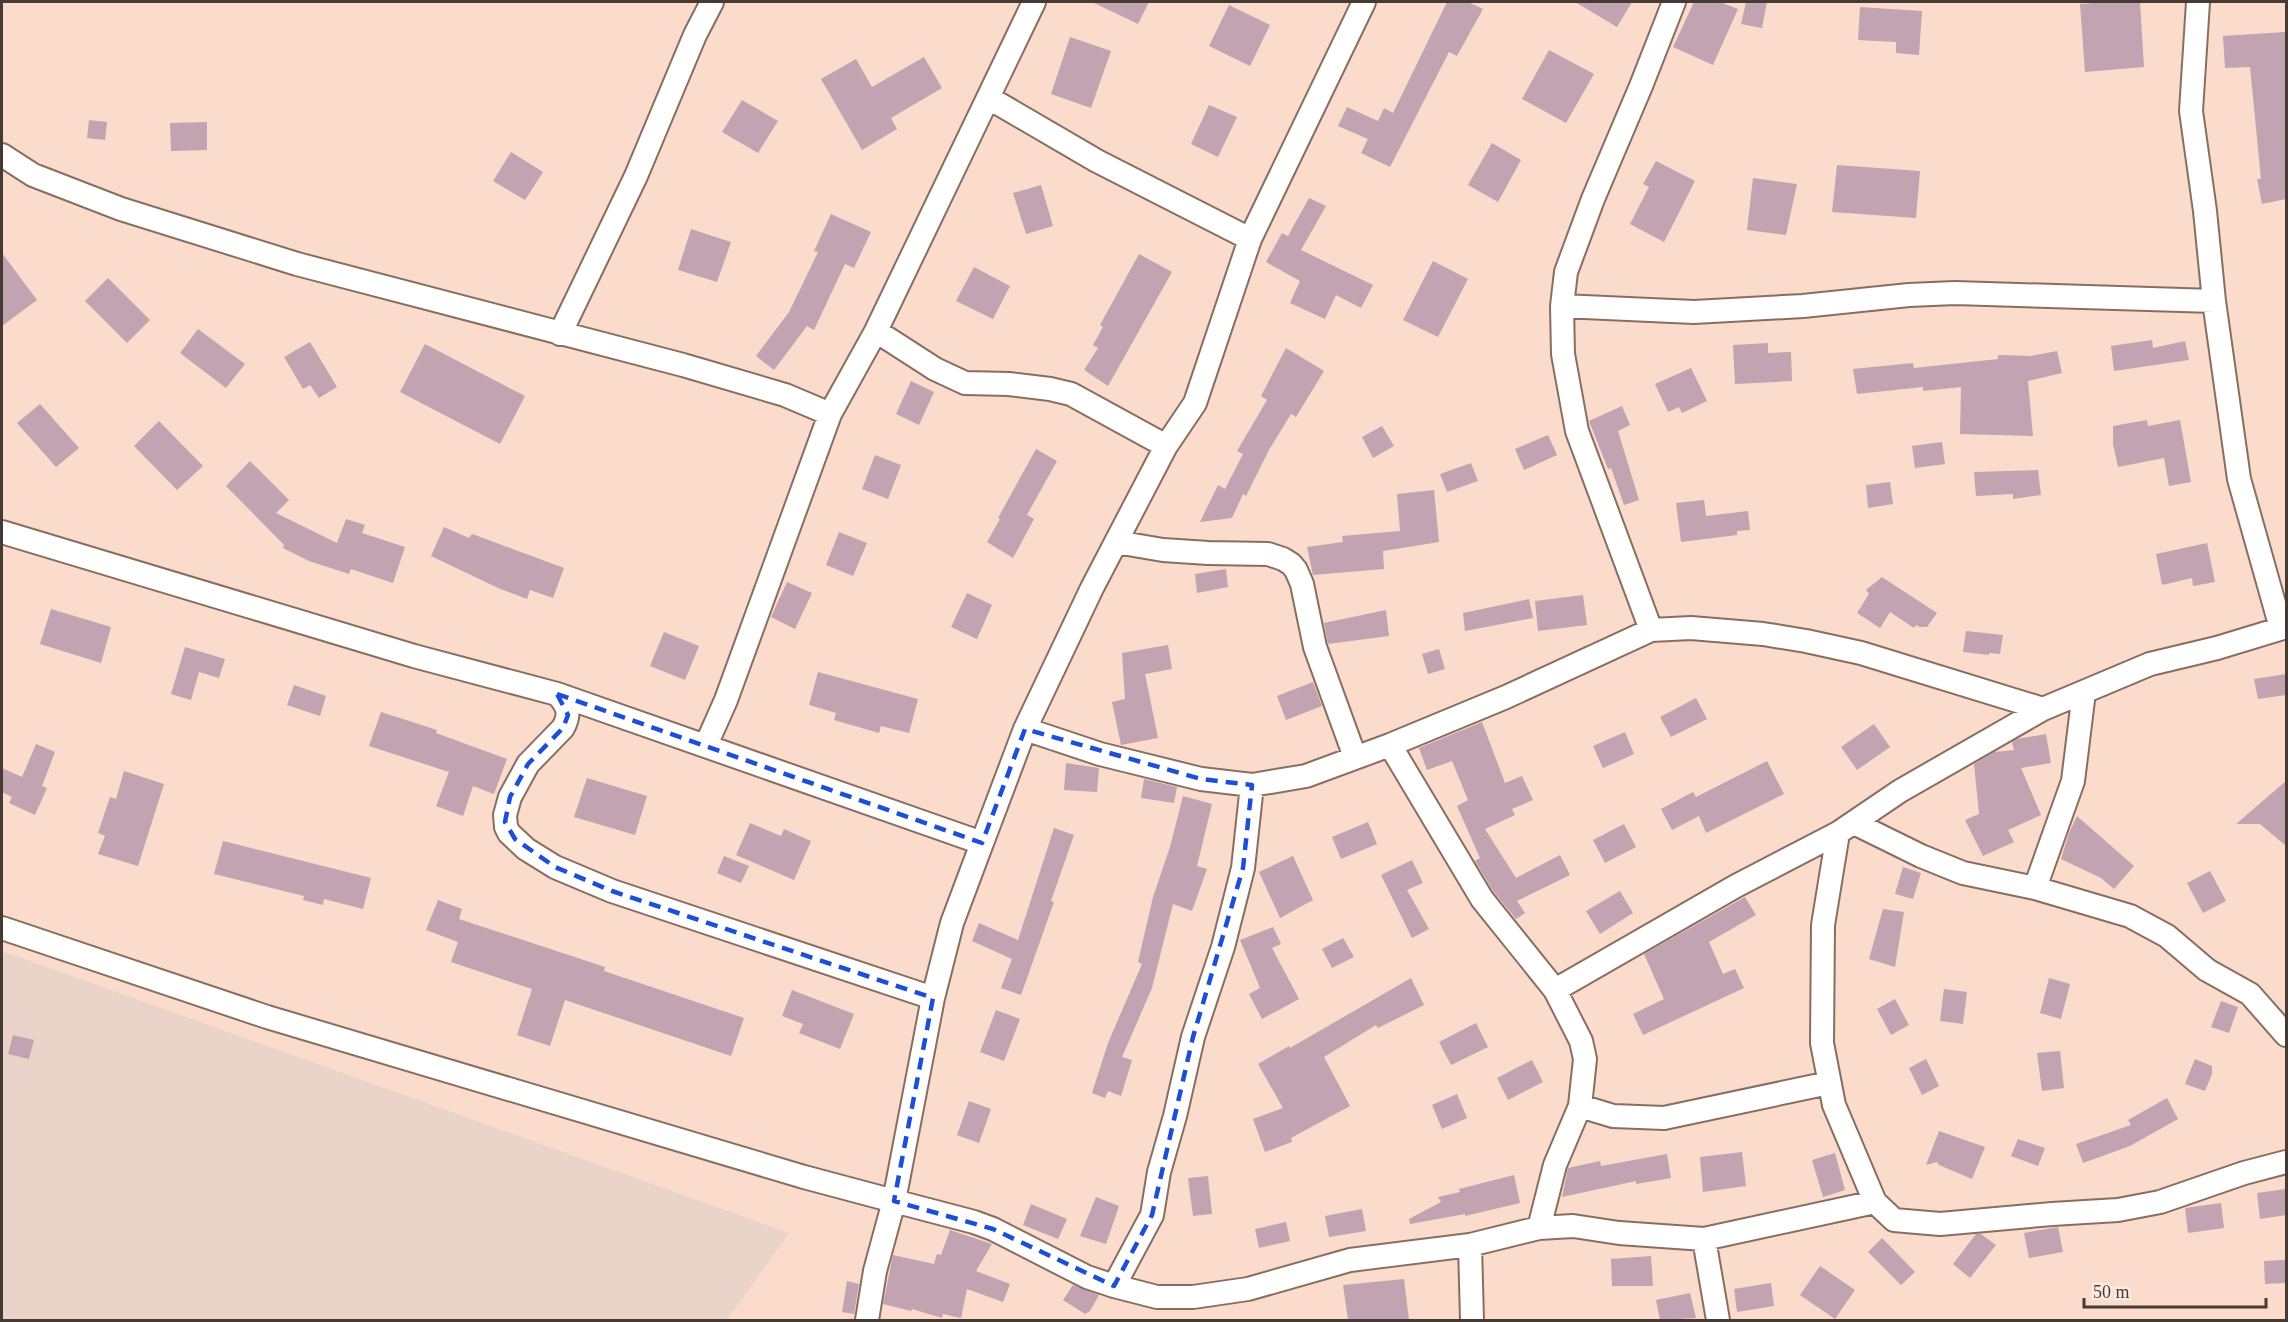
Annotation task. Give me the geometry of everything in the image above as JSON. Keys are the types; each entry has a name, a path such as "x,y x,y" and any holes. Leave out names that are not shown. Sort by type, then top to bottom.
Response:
{"street":[{"path":"560,334 636,176 695,34 711,2"},
{"path":"705,745 734,678 830,414 876,331 1034,2"},
{"path":"867,1320 875,1271 894,1202 933,998 952,923 982,843 1025,729 1116,542 1166,446 1195,404 1250,239 1364,2"},
{"path":"1651,630 1577,431 1563,354 1562,306 1566,272 1593,199 1674,2"},
{"path":"1555,990 1736,886 1846,828 1900,791 2043,709 2150,664 2217,648 2284,627 2239,479 2214,301 2205,211 2191,111 2198,2"},
{"path":"989,98 1097,161 1250,239"},
{"path":"2,155 33,175 121,209 297,264 706,372 785,395 830,414"},
{"path":"1562,306 1694,312 1803,306 1909,295 1955,294 2214,301"},
{"path":"876,331 935,369 965,383 1009,384 1071,394 1166,446"},
{"path":"2,532 414,656 557,694 982,843"},
{"path":"1116,542 1163,550 1209,554 1268,554 1291,564 1302,584 1315,648 1355,757"},
{"path":"1025,729 1100,754 1201,779 1252,785 1306,776 1390,745 1506,698 1651,630 1691,628 1806,641 1861,653 2043,709"},
{"path":"2035,888 2073,781 2084,692"},
{"path":"557,694 568,706 566,722 528,764 510,798 505,815 509,833 526,849 555,867 612,891 933,998"},
{"path":"1390,745 1482,899 1555,990 1581,1041 1585,1059 1580,1106 1555,1166 1539,1228"},
{"path":"1114,1286 1152,1215 1159,1172 1175,1116 1193,1037 1223,947 1243,868 1252,785"},
{"path":"1846,828 1963,873 2035,888 2130,916 2167,936 2207,970 2250,994 2286,1035"},
{"path":"1846,828 1823,925 1822,1043 1834,1105 1875,1202 1894,1220 1940,1224 2118,1210 2160,1202 2244,1173 2286,1162"},
{"path":"2,928 267,1017 793,1174 974,1221 1087,1277 1157,1297 1193,1297 1248,1288 1350,1260 1470,1245 1539,1228 1573,1226 1619,1233 1704,1239 1875,1202"},
{"path":"1580,1106 1613,1116 1664,1119 1829,1083"},
{"path":"1704,1239 1718,1320"},
{"path":"1470,1245 1472,1320"}],"highlighted area":[{"path":"557,694 982,843 1025,729 1201,779 1252,785 1243,868 1193,1037 1152,1215 1114,1286 993,1229 894,1201 933,998 612,891 555,867 515,839 505,822 510,797 528,764 563,728 568,715"}],"shaded area":[{"path":"2,951 789,1233 727,1320 2,1320"}],"building":[{"path":"1092,2 1149,2 1138,24"},
{"path":"1447,2 1468,2 1483,9 1457,56 1449,52 1390,167 1361,153 1368,139 1338,126 1347,107 1378,121 1384,108 1393,113"},
{"path":"1575,2 1632,2 1617,27"},
{"path":"1694,2 1720,2 1738,9 1713,65 1673,47"},
{"path":"1746,2 1767,2 1762,28 1741,24"},
{"path":"2140,2 2144,67 2085,72 2080,4"},
{"path":"1229,5 1270,25 1250,66 1209,46"},
{"path":"1860,7 1922,11 1919,55 1896,53 1896,42 1858,40"},
{"path":"2285,32 2286,199 2262,204 2257,179 2261,179 2250,67 2225,68 2223,36"},
{"path":"1070,37 1111,51 1091,108 1051,94"},
{"path":"1549,50 1594,74 1566,123 1522,99"},
{"path":"924,57 942,88 891,118 897,129 862,150 821,79 856,59 872,87"},
{"path":"742,100 778,121 758,153 722,132"},
{"path":"1209,105 1237,117 1218,157 1191,144"},
{"path":"89,120 107,122 105,140 87,138"},
{"path":"207,122 207,150 171,151 170,123"},
{"path":"1492,143 1521,160 1498,202 1468,185"},
{"path":"511,152 543,172 525,200 493,181"},
{"path":"1656,161 1695,181 1664,242 1630,224 1649,187 1643,184"},
{"path":"1837,165 1920,171 1916,218 1832,212"},
{"path":"1753,178 1797,184 1786,235 1747,230"},
{"path":"1041,185 1053,226 1026,234 1013,193"},
{"path":"1309,198 1326,206 1301,250 1373,285 1361,308 1336,295 1325,319 1290,303 1300,281 1266,262 1282,233 1288,236"},
{"path":"831,214 871,232 854,268 845,264 814,330 807,326 774,370 756,356 789,312 818,252 814,251"},
{"path":"691,229 731,242 717,282 678,270"},
{"path":"2,253 37,300 2,326"},
{"path":"1139,254 1172,272 1108,386 1084,370 1098,348 1093,345 1103,327 1100,325"},
{"path":"1433,261 1468,279 1438,337 1403,320"},
{"path":"974,267 1010,286 993,319 956,301"},
{"path":"108,278 150,320 127,343 85,301"},
{"path":"198,329 245,364 226,388 180,353"},
{"path":"2152,340 2153,348 2185,341 2189,360 2114,371 2111,346"},
{"path":"310,342 337,387 319,398 310,385 303,389 284,357"},
{"path":"1768,343 1768,353 1791,352 1792,381 1735,384 1733,345"},
{"path":"425,344 525,396 500,444 400,392"},
{"path":"1286,348 1324,371 1296,417 1291,414 1269,450 1246,496 1243,494 1232,518 1200,522 1218,485 1225,489 1243,454 1237,451 1267,400 1261,396"},
{"path":"2057,351 2062,373 2028,381 2033,436 1960,434 1961,387 1923,391 1923,387 1857,394 1853,369 1913,363 1914,368 1998,359 1998,355 2031,356"},
{"path":"1691,368 1707,401 1682,413 1679,407 1668,412 1655,384"},
{"path":"911,381 934,392 919,425 896,414"},
{"path":"40,404 79,448 56,467 17,423"},
{"path":"1622,406 1630,425 1618,431 1639,500 1624,505 1611,468 1608,469 1589,421"},
{"path":"2147,420 2148,426 2180,420 2191,482 2169,486 2164,458 2118,467 2113,444 2113,426"},
{"path":"159,421 203,466 177,490 134,446"},
{"path":"1382,426 1394,446 1373,458 1362,437"},
{"path":"1548,435 1557,455 1524,470 1515,449"},
{"path":"1942,442 1945,464 1915,468 1912,446"},
{"path":"1036,449 1057,461 1027,515 1034,519 1013,558 987,542"},
{"path":"875,455 901,465 888,499 862,489"},
{"path":"250,461 289,500 276,513 337,543 346,519 365,525 362,533 405,547 393,583 351,569 349,574 309,561 283,548 284,545 226,486"},
{"path":"1471,463 1478,481 1447,492 1440,474"},
{"path":"2038,470 2041,495 2013,499 2013,494 1976,496 1974,472"},
{"path":"1890,482 1893,504 1868,508 1866,485"},
{"path":"1434,490 1439,542 1383,551 1384,569 1313,575 1307,547 1343,542 1342,536 1400,531 1397,494"},
{"path":"1704,500 1706,516 1748,511 1750,530 1737,531 1737,535 1681,542 1676,503"},
{"path":"444,527 469,538 472,534 475,535 564,568 553,598 530,590 527,599 498,588 431,556"},
{"path":"839,532 867,543 853,576 826,565"},
{"path":"2207,543 2215,582 2193,586 2192,578 2162,585 2156,554"},
{"path":"1226,569 1228,587 1197,593 1195,574"},
{"path":"1882,577 1937,613 1927,627 1916,625 1914,628 1890,612 1880,628 1857,613 1869,594 1866,590"},
{"path":"787,582 812,593 795,629 771,617"},
{"path":"967,593 992,605 977,639 951,627"},
{"path":"1583,595 1587,625 1538,631 1535,601"},
{"path":"1529,599 1533,618 1465,631 1463,613"},
{"path":"51,609 111,627 101,663 40,644"},
{"path":"1386,610 1389,636 1328,644 1324,623"},
{"path":"1966,631 2003,635 2000,654 1963,652"},
{"path":"664,632 699,646 685,680 650,666"},
{"path":"1168,645 1172,669 1145,674 1158,738 1121,745 1112,702 1125,699 1122,653"},
{"path":"185,647 225,659 219,678 199,672 191,700 171,694"},
{"path":"1439,649 1445,669 1428,674 1422,654"},
{"path":"818,672 918,699 909,733 881,726 879,733 834,720 836,713 809,705"},
{"path":"2286,674 2286,695 2258,699 2254,679"},
{"path":"1313,682 1322,706 1286,720 1277,696"},
{"path":"294,685 326,696 320,716 287,705"},
{"path":"1696,698 1707,719 1671,737 1660,717"},
{"path":"381,712 437,730 436,733 507,759 494,794 473,786 463,816 436,806 449,772 369,746"},
{"path":"1482,722 1505,783 1522,776 1533,800 1512,809 1515,815 1485,829 1516,878 1560,855 1570,875 1517,901 1525,913 1516,919 1493,891 1475,861 1480,858 1457,806 1468,800 1452,761 1427,770 1419,748"},
{"path":"1874,724 1890,747 1857,770 1841,747"},
{"path":"1625,732 1634,754 1603,768 1593,746"},
{"path":"2046,734 2051,763 2021,768 2041,815 2008,830 2014,842 1983,856 1965,820 1979,814 1974,764 1994,752 2014,750 2012,742 2017,739"},
{"path":"36,744 55,752 42,786 47,788 35,815 9,803 12,797 2,792 2,768 22,777"},
{"path":"1767,761 1784,794 1706,833 1699,816 1672,830 1661,809 1693,792 1696,797"},
{"path":"1066,763 1099,768 1097,792 1064,790"},
{"path":"124,771 164,784 138,866 98,854 105,836 98,833 110,797 116,799"},
{"path":"587,778 647,796 635,835 574,817"},
{"path":"1144,779 1177,787 1174,803 1141,798"},
{"path":"2286,781 2286,846 2260,824 2236,824"},
{"path":"1183,796 1212,804 1197,866 1207,869 1192,911 1173,904 1152,988 1122,1057 1132,1060 1121,1096 1108,1091 1105,1098 1092,1093 1108,1043 1142,964 1138,962 1153,897 1170,847"},
{"path":"2077,816 2134,866 2114,889 2101,878 2061,859"},
{"path":"1368,822 1377,844 1341,859 1332,837"},
{"path":"750,823 781,836 784,829 811,841 794,880 736,855"},
{"path":"1624,824 1636,847 1605,863 1593,840"},
{"path":"1054,828 1074,835 1051,901 1054,902 1021,995 1001,988 1012,959 972,941 979,923 1018,940"},
{"path":"223,841 371,878 363,909 324,899 323,905 303,900 304,896 214,874"},
{"path":"724,856 749,866 741,883 717,873"},
{"path":"1293,856 1313,900 1280,918 1259,872"},
{"path":"1412,860 1423,883 1407,890 1429,929 1412,938 1381,875"},
{"path":"1903,867 1921,873 1913,899 1895,894"},
{"path":"2210,871 2226,901 2203,913 2187,883"},
{"path":"1620,891 1633,913 1600,934 1586,911"},
{"path":"1745,897 1756,915 1709,942 1723,974 1735,969 1744,988 1643,1035 1633,1014 1664,999 1644,954"},
{"path":"438,900 462,909 459,919 605,967 604,971 744,1018 731,1056 565,1000 550,1046 517,1035 532,989 451,962 458,942 426,930"},
{"path":"1883,909 1904,912 1895,967 1869,959"},
{"path":"1273,927 1281,944 1272,948 1299,999 1262,1019 1249,994 1260,988 1240,940"},
{"path":"1343,938 1354,957 1332,968 1322,949"},
{"path":"1411,978 1424,1005 1378,1028 1376,1025 1324,1057 1350,1106 1291,1138 1292,1142 1265,1152 1253,1119 1283,1108 1258,1064"},
{"path":"2049,978 2070,984 2061,1019 2040,1013"},
{"path":"1944,989 1967,992 1963,1024 1940,1021"},
{"path":"792,990 854,1014 840,1049 799,1033 803,1024 782,1016"},
{"path":"1895,999 1909,1025 1891,1035 1877,1009"},
{"path":"2221,1001 2238,1007 2229,1033 2211,1027"},
{"path":"996,1010 1020,1019 1004,1061 980,1052"},
{"path":"1476,1023 1488,1047 1451,1065 1439,1042"},
{"path":"13,1035 34,1040 29,1059 8,1054"},
{"path":"2060,1051 2064,1088 2042,1091 2037,1053"},
{"path":"1926,1059 1939,1086 1922,1095 1909,1068"},
{"path":"2195,1059 2212,1066 2212,1074 2205,1091 2185,1084"},
{"path":"1532,1060 1543,1082 1508,1100 1497,1078"},
{"path":"1457,1094 1467,1118 1442,1129 1432,1105"},
{"path":"2167,1098 2178,1119 2130,1146 2083,1163 2076,1144 2131,1125 2128,1120"},
{"path":"969,1101 991,1109 979,1143 957,1135"},
{"path":"1939,1131 1985,1147 1972,1179 1939,1165 1937,1162 1926,1165"},
{"path":"2018,1139 2045,1148 2038,1166 2011,1156"},
{"path":"1742,1152 1746,1186 1703,1192 1700,1157"},
{"path":"1835,1153 1845,1190 1823,1197 1812,1160"},
{"path":"1667,1154 1671,1178 1636,1184 1636,1181 1562,1197 1568,1168 1600,1161 1601,1166"},
{"path":"1514,1175 1520,1203 1465,1216 1465,1214 1410,1224 1409,1219 1441,1202 1438,1197 1460,1192 1459,1189"},
{"path":"1208,1176 1212,1214 1193,1216 1188,1178"},
{"path":"2286,1189 2286,1215 2260,1219 2257,1193"},
{"path":"1096,1197 1119,1206 1106,1244 1080,1236"},
{"path":"2221,1203 2224,1228 2188,1233 2185,1208"},
{"path":"1031,1204 1067,1219 1058,1239 1023,1225"},
{"path":"1362,1209 1366,1231 1329,1237 1325,1216"},
{"path":"1286,1222 1290,1241 1259,1248 1255,1229"},
{"path":"2058,1227 2063,1252 2029,1258 2024,1233"},
{"path":"950,1230 992,1244 976,1271 1010,1284 1003,1302 967,1289 961,1318 943,1314 942,1318 912,1309 911,1311 883,1304 893,1255 934,1264 937,1254 941,1255"},
{"path":"1976,1234 1981,1234 1996,1245 1970,1278 1953,1264"},
{"path":"1882,1238 1915,1272 1901,1285 1868,1252"},
{"path":"1651,1256 1653,1286 1612,1286 1611,1259"},
{"path":"2286,1260 2286,1283 2265,1284 2264,1261"},
{"path":"1820,1266 1855,1290 1835,1319 1800,1295"},
{"path":"1404,1279 1409,1320 1348,1320 1343,1285"},
{"path":"847,1281 859,1284 854,1314 842,1312"},
{"path":"1771,1283 1774,1306 1737,1312 1734,1289"},
{"path":"1073,1285 1099,1295 1090,1311 1085,1314 1063,1300"},
{"path":"1690,1293 1696,1318 1660,1320 1656,1300"}]}
